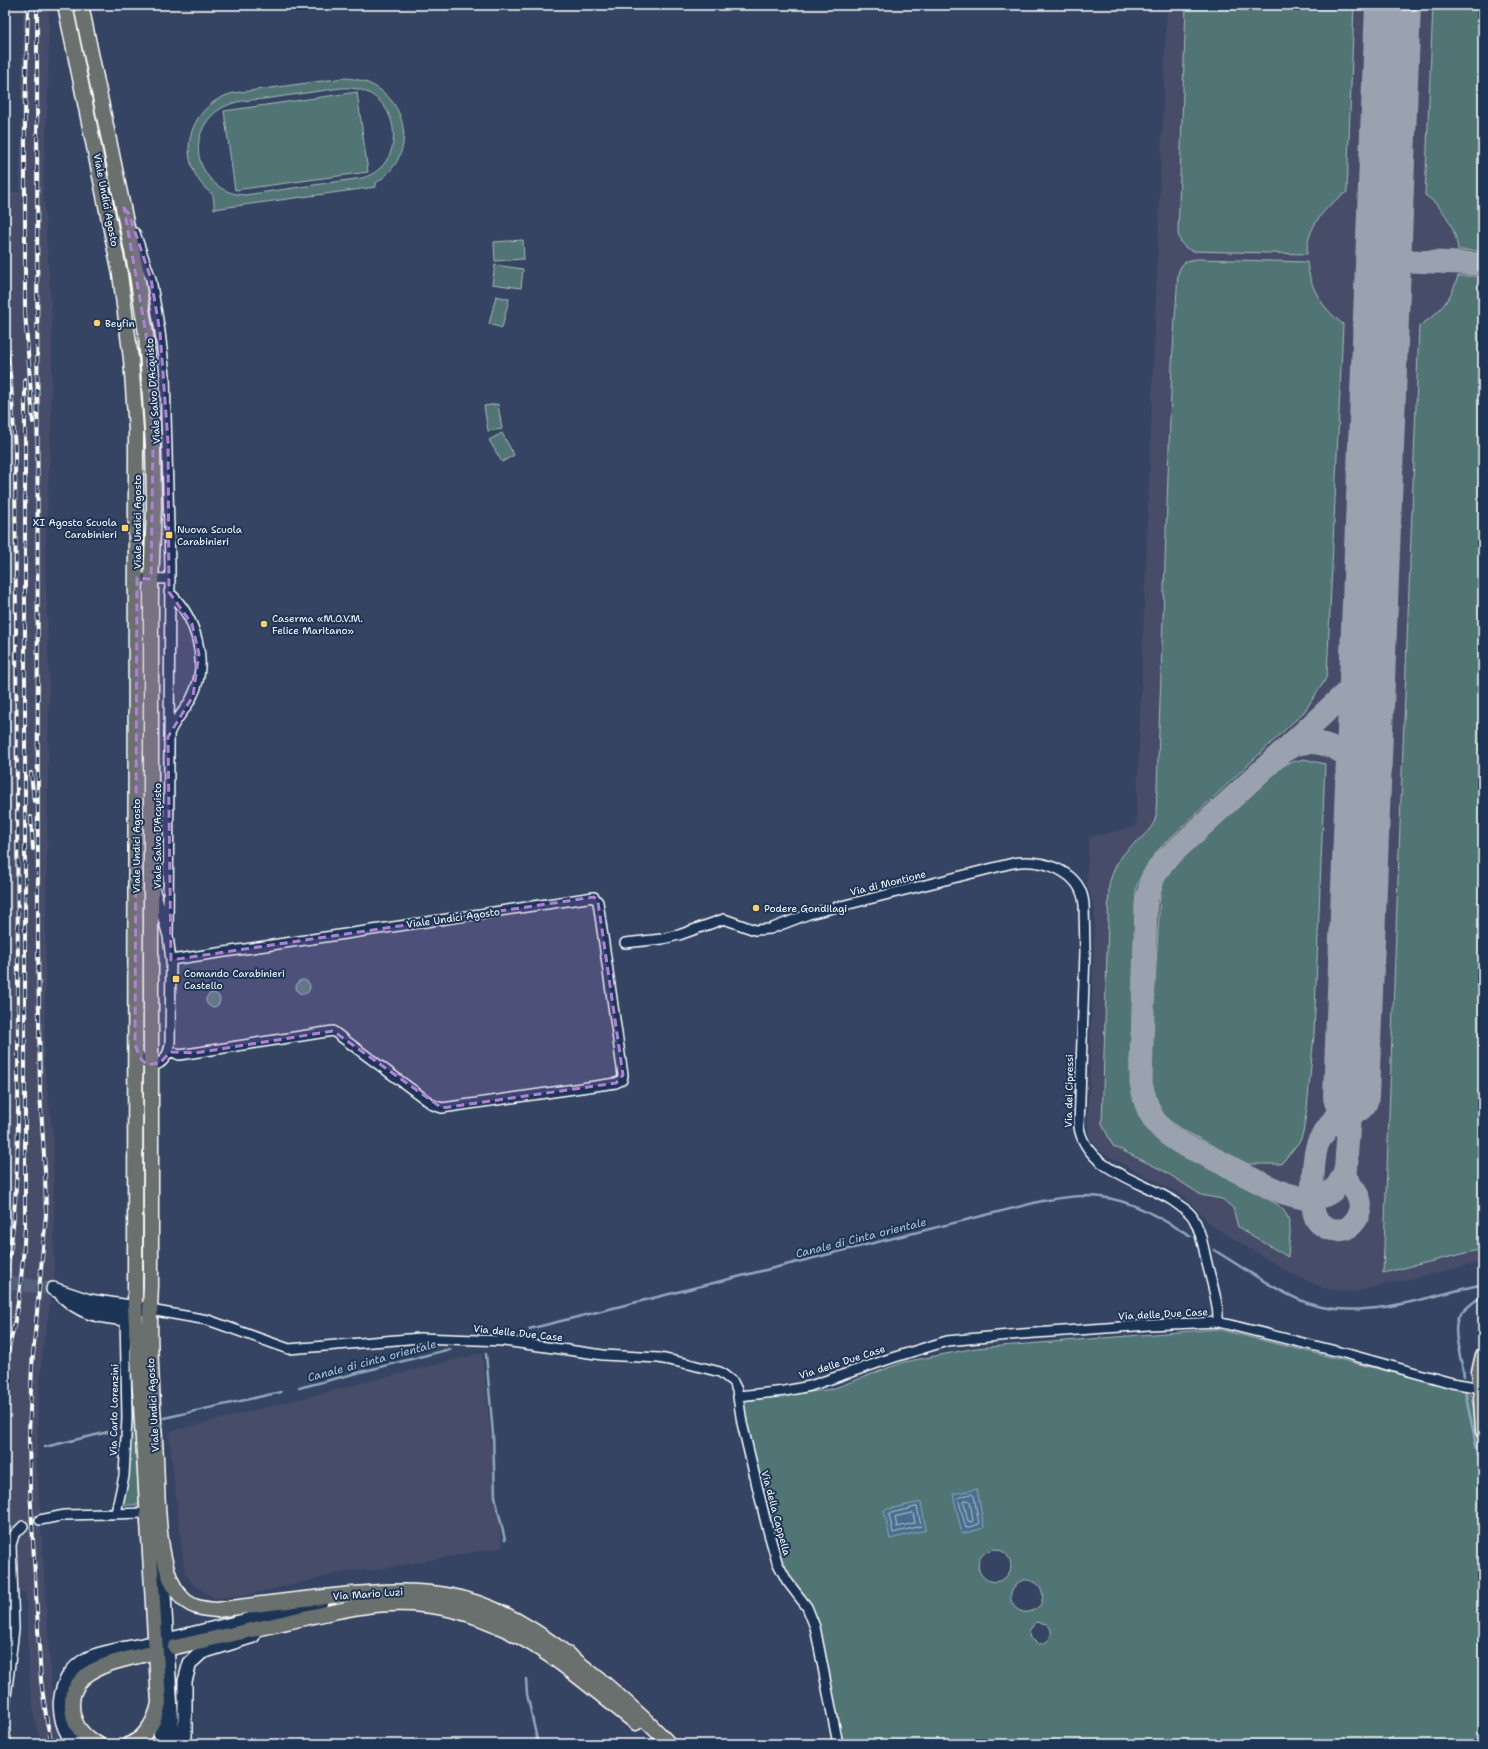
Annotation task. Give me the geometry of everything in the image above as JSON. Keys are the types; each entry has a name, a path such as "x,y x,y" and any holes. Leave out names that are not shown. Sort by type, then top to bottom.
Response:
{"main road":[{"name":"Viale Undici Agosto","path":"65,5 120,270 130,352 136,431 137,578 135,1045 130,1314 148,1513 161,1744"},
{"name":"Viale Undici Agosto","path":"81,5 137,275 146,334 150,379 154,506 151,579 152,1284 149,1323 172,1744"},
{"path":"53,1289 84,1311 94,1315 130,1314 150,1310"},
{"path":"1483,1355 1479,1372 1482,1385 1483,1431"},
{"name":"Via Mario Luzi","path":"161,1538 168,1569 176,1590 186,1601 201,1608 217,1610 391,1591 425,1592 454,1597 476,1603 501,1613 538,1633 578,1662 642,1717 669,1744"},
{"path":"175,1643 344,1595"},
{"name":"Via Mario Luzi","path":"175,1643 337,1610 375,1605 422,1605 449,1609 475,1617 531,1643 567,1668 662,1744"},
{"path":"186,1744 185,1676 187,1667 193,1658 213,1647 337,1610"},
{"path":"75,1744 64,1726 60,1712 62,1692 69,1676 80,1664 94,1656 147,1649"},
{"path":"98,1744 85,1736 74,1721 71,1705 77,1685 85,1676 95,1669 147,1649"},
{"name":"Viale Undici Agosto","path":"130,1744 146,1731 157,1712 159,1703"}],"street":[{"name":"Viale Salvo D'Acquisto","path":"124,208 129,214 137,242 151,279 165,374 168,442 169,579 168,936"},
{"path":"137,578 169,579"},
{"name":"Viale Salvo D'Acquisto","path":"168,737 174,724 193,696 197,684 200,663 198,644 192,624 179,602 169,592"},
{"name":"Via di Montione","path":"625,943 679,936 724,919 750,929 763,930 780,926 809,914 1008,864 1031,862 1044,864"},
{"name":"Via dei Cipressi","path":"1044,864 1062,871 1080,888 1084,898 1085,952 1079,1127 1081,1138 1088,1150 1099,1162 1168,1198 1192,1216 1200,1236 1217,1308 1218,1322"},
{"name":"Viale Undici Agosto","path":"152,870 155,892 168,936 170,960 169,1050 179,1055 332,1031 433,1105 442,1108 616,1083 622,1080 623,1075 598,902 597,899 592,897 170,960"},
{"name":"Viale Undici Agosto","path":"135,1045 142,1061 152,1066"},
{"path":"152,1066 164,1061 169,1050"},
{"name":"Via delle Due Case","path":"150,1310 208,1320 289,1349 420,1338 531,1344 602,1355 659,1358 695,1365 720,1372 733,1382 738,1396 785,1391 810,1386 895,1357 947,1342 1009,1335 1148,1325 1218,1322 1344,1353 1461,1385 1482,1385"},
{"name":"Via Carlo Lorenzini","path":"116,1513 124,1476 130,1314"},
{"name":"Via della Cappella","path":"738,1396 742,1423 777,1562 787,1581 811,1614 815,1627 838,1744"},
{"path":"40,1520 65,1515 148,1513"},
{"path":"5,1705 14,1629 11,1545 14,1535 23,1526"},
{"path":"5,1734 6,1744"}],"highlighted area":[{"path":"124,208 129,214 151,279 160,332 168,442 169,592 192,624 199,654 193,696 168,737 171,960 594,897 598,902 623,1075 616,1083 442,1108 333,1031 195,1053 170,1052 160,1063 147,1065 141,1059 135,1045 137,578 151,579 153,445 146,334"}],"shaded area":[{"path":"23,5 49,5 48,90 43,191 52,319 51,423 45,557 49,679 44,1063 53,1136 54,1281 43,1347 38,1403 37,1466 53,1713 61,1744 42,1744 36,1725 30,1686 26,1593 5,1587 5,1209 7,1199 6,1143 9,1038 5,939 5,193 20,192"},
{"path":"1167,5 1483,5 1483,1262 1353,1292 1324,1288 1290,1273 1211,1225 1186,1197 1101,1152 1090,1139 1088,1126 1095,910 1087,883 1089,837 1136,827"},
{"path":"482,1353 502,1547 375,1570 349,1571 248,1595 214,1598 194,1585 185,1573 169,1432"}],"green space":[{"path":"1186,5 1354,5 1347,192 1325,210 1319,218 1310,235 1307,254 1193,251 1184,247 1180,240 1178,233"},
{"path":"1433,5 1483,5 1483,251 1458,250 1452,226 1448,219 1438,206 1425,195"},
{"path":"85,46 128,257 123,259 79,47"},
{"path":"344,78 365,82 381,91 394,104 401,119 404,136 401,153 391,169 376,183 376,187 214,209 214,199 212,194 201,183 192,167 189,155 189,142 197,120 204,111 212,103 234,93","holes":["341,88 361,90 377,99 387,111 393,127 393,143 388,158 378,170 362,178 245,195 232,193 220,188 215,184 203,168 198,149 202,131 212,116 219,110 232,103"]},
{"path":"357,92 368,172 235,190 224,111"},
{"path":"523,240 524,259 495,261 494,242"},
{"path":"1190,260 1307,262 1311,280 1318,297 1329,311 1343,324 1327,675 1304,712 1162,846 1150,861 1141,877 1136,888 1130,1061 1131,1082 1134,1102 1139,1115 1149,1132 1154,1137 1165,1145 1277,1204 1283,1210 1287,1216 1290,1228 1288,1257 1238,1227 1233,1208 1222,1199 1201,1195 1164,1171 1113,1146 1102,1124 1109,885 1114,870 1120,859 1126,851 1147,832 1154,822 1156,815 1172,364 1178,274 1182,264"},
{"path":"495,265 523,269 521,288 492,284"},
{"path":"1458,276 1483,276 1483,1249 1383,1273 1419,326 1439,311 1444,305"},
{"path":"496,296 509,299 502,328 489,324"},
{"path":"498,404 502,429 488,431 484,406"},
{"path":"502,433 514,455 502,462 489,440"},
{"path":"1304,759 1325,764 1314,1035 1307,1108 1303,1133 1300,1141 1281,1164 1248,1164 1181,1129 1166,1118 1159,1108 1151,1086 1150,1072 1160,894 1166,875 1172,868 1283,766"},
{"path":"300,980 306,980 310,984 310,990 306,994 300,994 296,990 296,984"},
{"path":"210,993 216,993 220,997 220,1003 216,1007 210,1007 206,1003 206,997"},
{"path":"129,1322 139,1505 125,1505 122,1501 128,1438 131,1432"},
{"path":"1217,1329 1452,1387 1471,1395 1483,1465 1483,1744 843,1744 813,1610 808,1601 793,1585 779,1558 743,1404 746,1401 832,1389 904,1362 976,1348","holes":["996,1549 1003,1552 1007,1556 1011,1566 1007,1576 1002,1580 995,1582 987,1580 982,1576 978,1565 983,1555 988,1551","1023,1580 1037,1583 1040,1586 1042,1594 1041,1604 1033,1610 1026,1612 1019,1610 1014,1606 1011,1600 1011,1593 1015,1586","1036,1622 1047,1624 1051,1630 1051,1634 1046,1642 1039,1644 1030,1638 1029,1631"]}],"water":[{"path":"977,1489 984,1528 962,1534 953,1494"},
{"path":"921,1502 926,1530 890,1539 884,1510"}],"waterway":[{"name":"Canale di Cinta orientale","path":"529,1329 1042,1201 1062,1198 1077,1196 1098,1197 1126,1203 1152,1214 1191,1236"},
{"name":"Canale di Cinta orientale","path":"1214,1250 1281,1291 1309,1304 1321,1307 1341,1309 1382,1307 1403,1304 1483,1284"},
{"path":"1464,1376 1457,1339 1456,1324 1463,1311 1483,1295"},
{"name":"Canale di cinta orientale","path":"299,1388 450,1349"},
{"path":"486,1354 493,1434 495,1496 505,1540"},
{"path":"1465,1391 1483,1478"},
{"name":"Canale di cinta orientale","path":"164,1418 281,1392"},
{"name":"Canale di cinta orientale","path":"45,1447 108,1432"},
{"path":"526,1679 527,1694 538,1744"}],"taxiway":[{"path":"1382,288 1392,269 1400,264 1412,261 1398,255 1384,235"},
{"path":"1412,261 1483,264"},
{"path":"1287,748 1351,688 1361,665 1369,625"},
{"path":"1347,1161 1341,1180 1329,1193 1317,1198 1300,1197 1284,1193 1265,1185 1183,1144 1165,1132 1156,1122 1148,1106 1141,1083 1146,903 1152,879 1164,861 1282,752 1290,747 1306,743 1330,746 1350,759 1363,785"},
{"path":"1351,1096 1345,1175 1358,1196 1360,1201 1360,1210 1356,1220 1349,1227 1342,1230 1333,1230 1321,1224 1315,1216 1313,1210 1312,1190 1315,1156 1319,1141 1340,1110 1347,1095 1352,1058"}],"runway":[{"path":"1351,1096 1393,5"}],"tunnel":[{"path":"5,1282 53,1289"},
{"path":"23,1526 40,1520"}],"railway":[{"path":"25,315 25,115 28,5"},
{"path":"37,5 38,943 40,1092 46,1215 32,1366 29,1433 30,1488 41,1681 52,1744"},
{"path":"25,311 33,422"},
{"path":"5,332 11,383 15,451 18,781 17,1171 11,1247 5,1285"},
{"path":"5,1363 10,1346 19,1295 25,1226 25,379"},
{"path":"31,773 34,801"},
{"path":"31,817 33,849"}],"place":[{"name":"Beyfin","path":"97,323"},
{"name":"XI Agosto Scuola Carabinieri","path":"125,528"},
{"name":"Nuova Scuola Carabinieri","path":"169,535"},
{"name":"Caserma «M.O.V.M. Felice Maritano»","path":"264,624"},
{"name":"Podere Gondilagi","path":"756,908"},
{"name":"Comando Carabinieri Castello","path":"176,979"}]}
